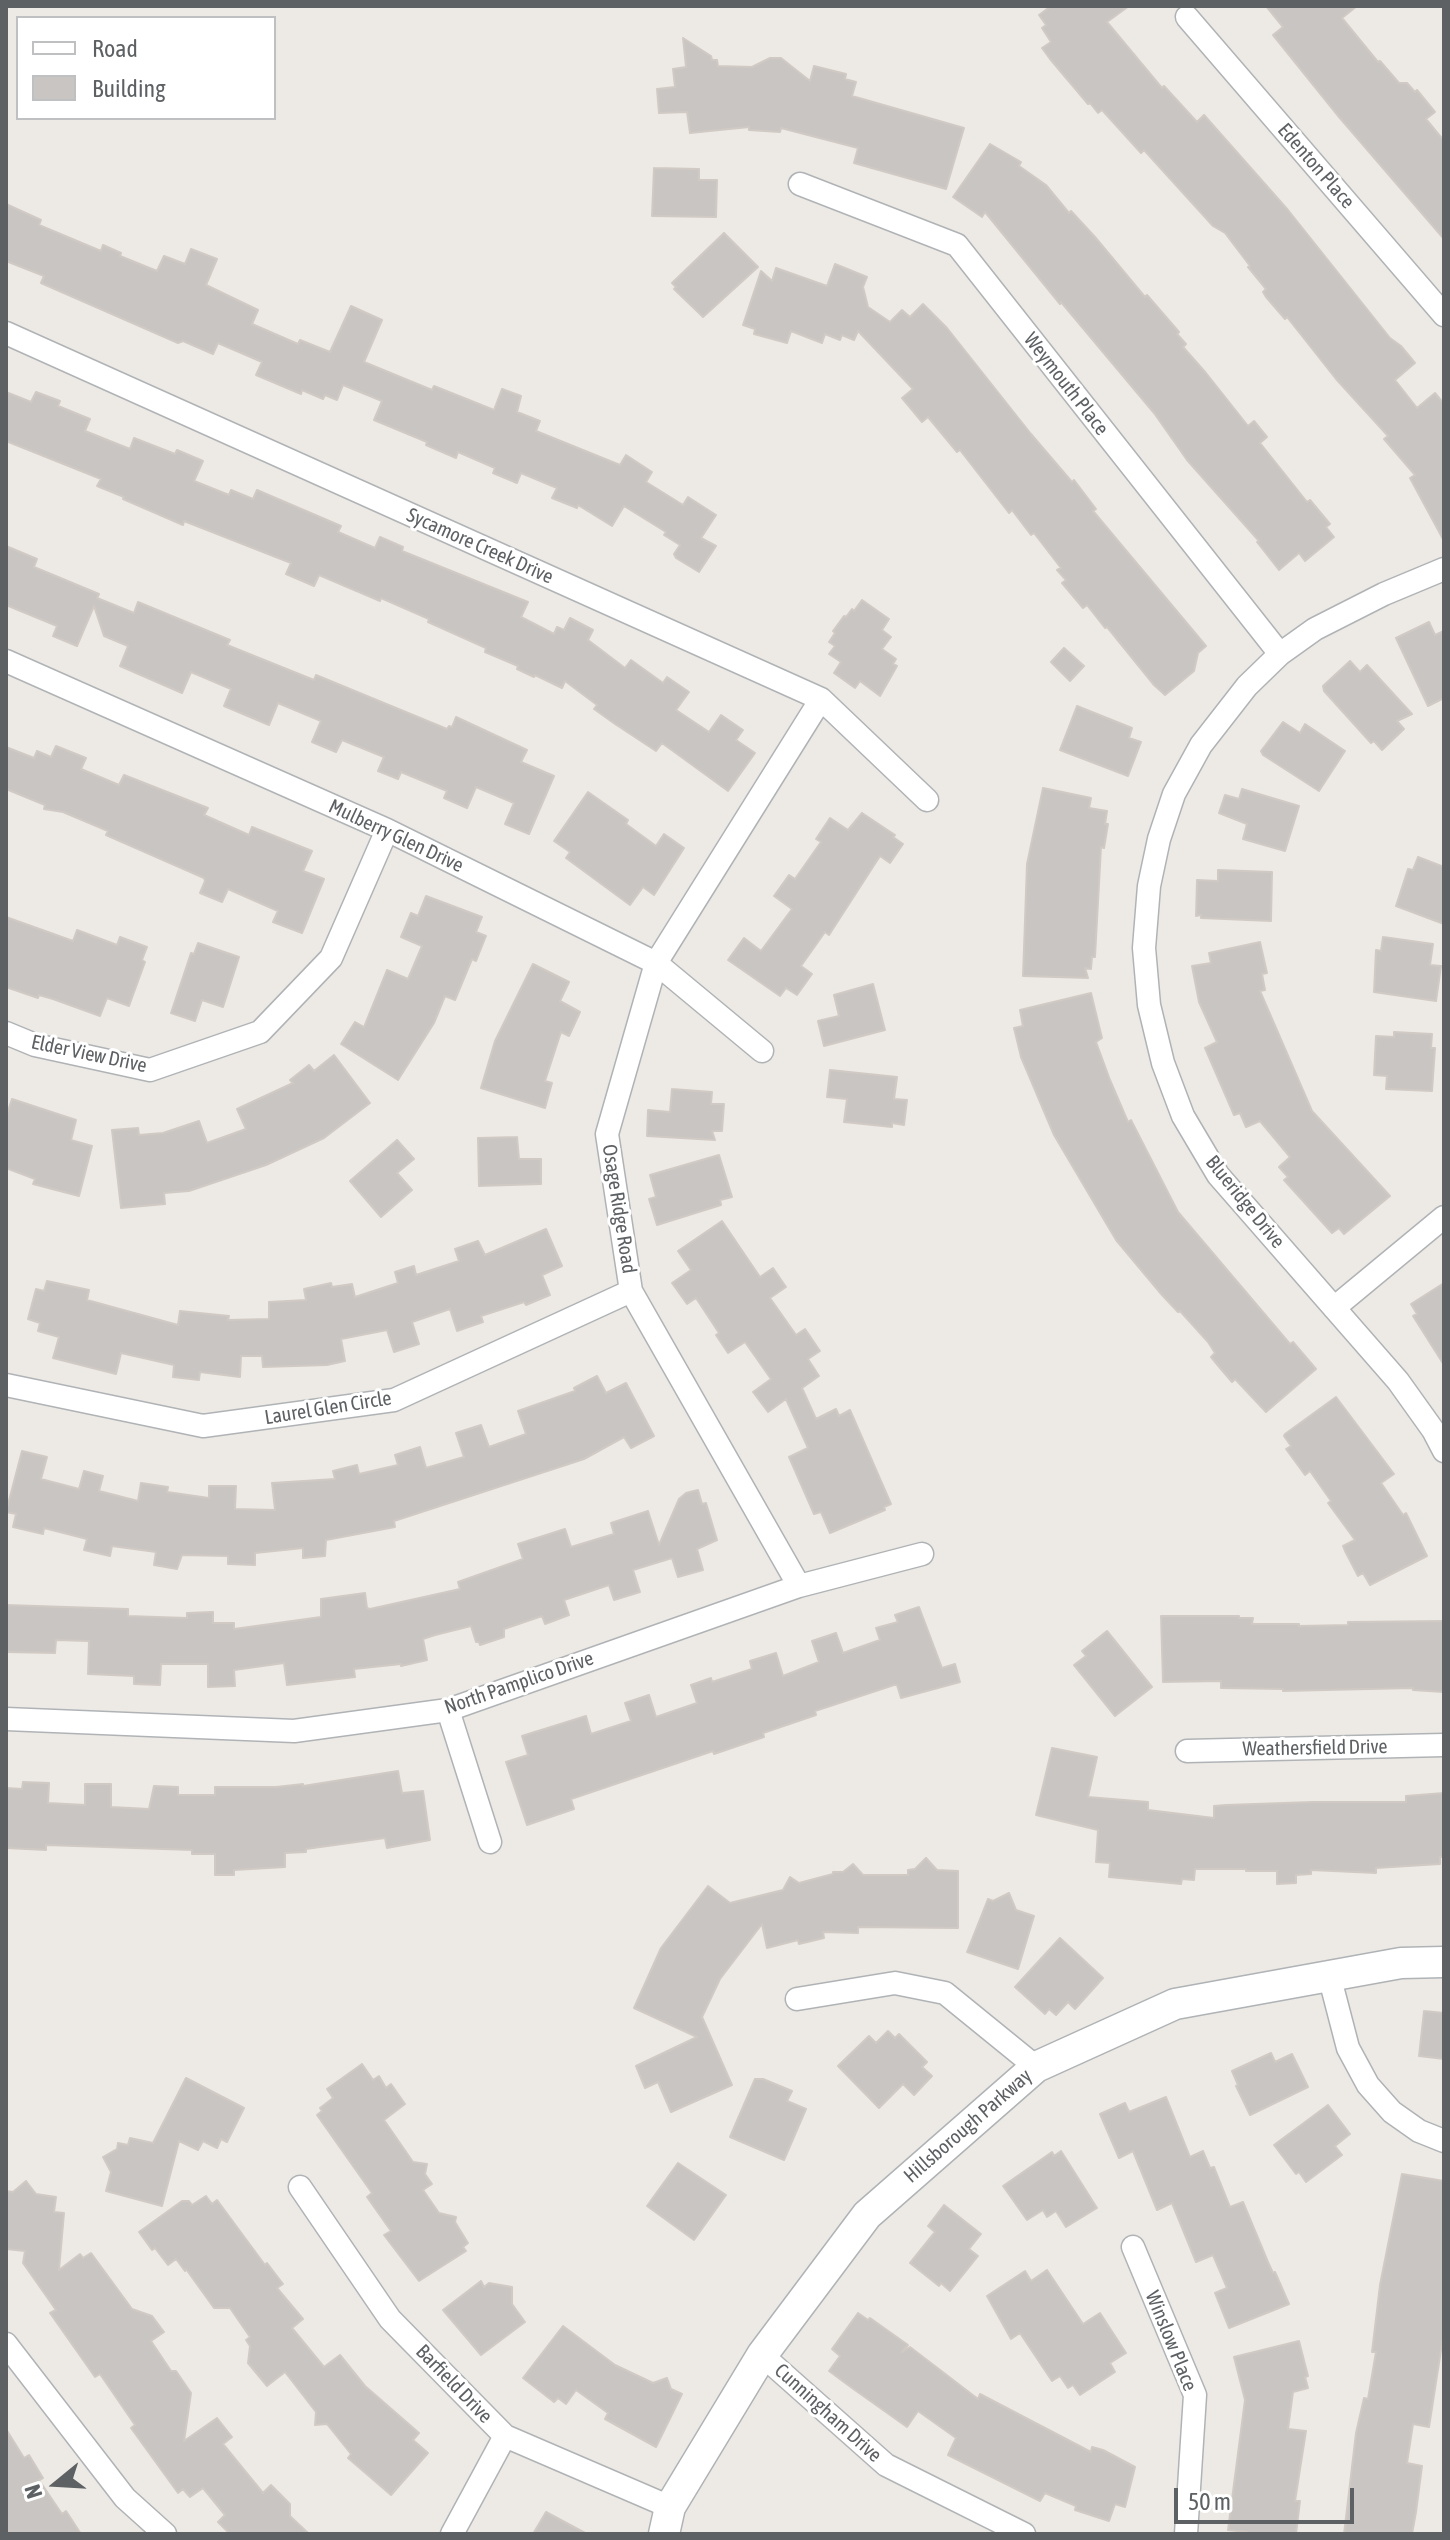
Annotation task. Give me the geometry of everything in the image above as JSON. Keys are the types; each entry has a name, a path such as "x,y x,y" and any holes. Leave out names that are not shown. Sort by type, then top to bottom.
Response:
{"street":[{"name":"Edenton Place","path":"1187,17 1444,315"},
{"name":"Weymouth Place","path":"800,184 957,245 1280,654"},
{"name":"Sycamore Creek Drive","path":"6,333 821,699 927,800"},
{"name":"Blueridge Drive","path":"1444,569 1384,594 1315,629 1280,654 1247,686 1201,745 1174,794 1159,839 1149,886 1144,948 1149,1005 1163,1063 1183,1116 1218,1175 1398,1381 1444,1451"},
{"name":"Mulberry Glen Drive","path":"6,661 387,830 656,963 762,1051"},
{"name":"Osage Ridge Road","path":"799,1586 631,1291 607,1134 656,963 821,699"},
{"name":"Elder View Drive","path":"6,1033 35,1045 150,1070 260,1032 331,958 387,830"},
{"path":"1334,1308 1444,1217"},
{"name":"Laurel Glen Circle","path":"6,1385 203,1426 394,1400 631,1291"},
{"name":"North Pamplico Drive","path":"6,1719 294,1731 448,1710 799,1586 922,1554"},
{"path":"448,1710 490,1842"},
{"name":"Weathersfield Drive","path":"1187,1751 1444,1745"},
{"name":"Hillsborough Parkway","path":"667,2521 762,2355 867,2215 1036,2067 1175,2004 1401,1963 1444,1962"},
{"path":"1329,1975 1348,2048 1368,2085 1392,2112 1419,2131 1444,2141"},
{"path":"797,1999 895,1983 945,1993 1036,2067"},
{"name":"Barfield Drive","path":"300,2187 390,2319 505,2436 667,2521"},
{"name":"Winslow Place","path":"1133,2247 1195,2395 1186,2534"},
{"path":"6,2344 125,2498 165,2534"},
{"name":"Cunningham Drive","path":"762,2355 886,2465 1024,2534"},
{"path":"452,2534 505,2436"}],"building":[{"path":"1051,6 1129,6 1107,22 1162,88 1164,86 1197,122 1204,115 1288,210 1390,338 1415,363 1395,380 1417,408 1435,393 1444,404 1444,541 1410,478 1415,475 1384,439 1388,436 1336,379 1287,317 1285,319 1266,297 1263,292 1266,289 1225,233 1213,226 1144,150 1141,153 1102,110 1098,113 1088,104 1050,59 1042,48 1051,42 1042,28 1046,25 1039,15"},
{"path":"1266,6 1357,6 1342,18 1378,62 1399,83 1407,83 1415,92 1417,90 1435,112 1426,119 1444,141 1444,239 1273,35 1283,27"},
{"path":"683,38 711,56 712,60 717,60 718,66 752,67 770,58 781,58 810,81 814,66 846,74 845,79 856,82 852,96 964,128 946,189 854,163 858,148 781,128 780,132 749,130 749,127 690,133 687,112 659,113 657,89 675,87 673,69 686,67"},
{"path":"990,144 1021,162 1019,166 1046,185 1069,213 1071,211 1179,332 1177,334 1186,344 1183,347 1248,426 1254,421 1267,437 1260,443 1307,502 1310,500 1330,524 1326,527 1334,537 1305,561 1299,553 1279,570 1259,541 1187,460 1154,413 985,212 982,217 953,197"},
{"path":"654,168 699,169 699,180 717,180 716,217 652,216"},
{"path":"6,204 41,220 39,225 101,251 103,245 121,253 120,256 157,271 164,256 185,264 191,249 217,259 206,285 258,310 252,324 298,344 300,340 330,352 351,306 382,320 364,362 432,390 434,386 494,410 502,389 521,396 517,412 540,421 536,431 620,465 626,455 652,472 646,482 683,505 688,497 716,515 701,538 716,546 699,572 676,558 674,554 680,545 664,535 666,532 624,506 612,526 578,505 577,508 552,498 557,488 521,473 517,483 493,473 495,468 458,452 456,458 374,420 382,401 343,385 337,400 325,395 323,399 302,390 301,394 256,375 262,362 218,343 213,354 183,341 178,343 41,283 44,276 6,261"},
{"path":"724,233 758,267 703,317 674,289 676,287 672,283"},
{"path":"835,264 867,277 863,287 868,307 890,322 902,310 910,317 923,304 947,328 1031,434 1072,482 1074,480 1096,509 1093,511 1206,646 1198,653 1194,671 1165,695 1087,605 1083,608 1062,583 1066,580 1057,570 1061,568 1034,533 1031,535 1012,510 1009,513 960,450 957,452 928,417 922,422 902,398 913,389 858,331 854,340 842,335 840,340 825,334 822,343 791,331 787,343 754,334 755,329 743,325 761,271 772,281 776,268 827,286"},
{"path":"6,392 31,402 36,392 60,401 58,406 90,419 85,431 130,449 134,438 203,461 194,481 229,495 231,490 253,499 257,490 341,526 338,532 375,548 380,537 403,547 402,551 528,602 521,617 554,634 557,627 564,630 570,618 593,630 588,640 625,668 631,660 663,683 667,677 689,692 676,710 709,732 721,715 743,730 736,740 755,753 728,791 662,743 656,751 615,724 594,709 597,705 565,681 562,688 534,677 517,669 518,666 485,652 486,648 381,598 380,601 319,575 314,586 286,574 291,563 184,521 183,525 97,486 101,479 6,441"},
{"path":"6,546 37,559 34,567 99,594 97,598 134,613 138,602 230,640 227,645 314,680 316,675 447,729 452,727 456,717 527,750 521,762 554,776 529,834 505,824 514,803 476,787 467,808 444,798 447,791 401,772 398,779 378,771 384,757 342,740 336,752 312,742 321,721 278,703 269,725 224,706 231,689 191,672 182,693 120,666 128,646 104,636 94,606 77,646 53,636 57,626 6,605"},
{"path":"862,600 889,619 882,630 891,637 882,649 896,659 893,664 897,666 880,696 860,681 855,688 834,673 841,662 829,654 835,646 829,642 835,633 833,631"},
{"path":"1429,622 1435,635 1444,631 1444,698 1428,706 1396,638"},
{"path":"1064,648 1084,666 1070,681 1051,662"},
{"path":"1350,661 1360,672 1367,665 1412,714 1397,721 1404,729 1382,750 1374,741 1371,743 1324,691 1323,686"},
{"path":"1077,706 1132,728 1129,738 1141,742 1128,776 1060,750"},
{"path":"1283,722 1300,733 1305,724 1345,751 1319,791 1263,755 1261,751"},
{"path":"56,746 86,758 81,769 119,785 124,775 208,808 204,815 249,835 252,827 312,851 303,871 324,879 302,933 273,922 278,911 228,889 222,902 200,893 204,878 106,835 108,831 63,812 44,809 45,805 6,789 6,747 34,758 37,751 51,757"},
{"path":"1043,788 1091,798 1089,808 1107,811 1104,848 1101,847 1095,957 1092,957 1091,969 1085,968 1088,978 1023,976 1027,864"},
{"path":"1242,789 1299,806 1285,851 1243,839 1247,824 1219,813 1225,795 1239,799"},
{"path":"588,792 628,820 626,824 656,846 664,834 684,848 654,895 643,887 630,905 566,858 570,852 554,841"},
{"path":"862,813 903,844 890,863 880,856 829,935 825,932 801,966 812,974 797,995 786,988 780,996 728,960 744,938 761,951 792,909 774,896 789,875 795,879 821,842 816,839 830,818 848,830"},
{"path":"1418,857 1444,867 1444,924 1396,906 1408,869 1413,870"},
{"path":"1218,870 1272,872 1271,921 1196,916 1197,880 1218,881"},
{"path":"426,896 482,917 476,932 486,936 476,961 472,959 455,1000 445,996 434,1023 398,1080 341,1044 355,1022 364,1027 387,970 408,979 422,946 401,937 411,913 418,916"},
{"path":"6,917 73,941 77,930 117,945 120,937 147,947 142,960 145,962 129,1006 107,998 100,1016 6,987"},
{"path":"1383,937 1433,944 1430,965 1441,966 1436,1001 1374,992 1376,950 1381,951"},
{"path":"1260,942 1267,973 1262,974 1265,990 1260,991 1312,1111 1390,1196 1344,1234 1339,1228 1332,1233 1284,1180 1288,1177 1279,1167 1290,1157 1260,1121 1246,1127 1240,1113 1234,1115 1205,1048 1217,1042 1199,1002 1192,966 1211,963 1209,953"},
{"path":"198,943 239,957 223,1007 202,1000 195,1021 171,1013 191,953 194,954"},
{"path":"533,964 569,982 560,1001 580,1012 569,1036 561,1032 545,1081 552,1083 545,1108 481,1088 495,1041"},
{"path":"873,984 885,1030 824,1046 818,1021 839,1016 834,995"},
{"path":"1091,993 1102,1038 1096,1042 1110,1080 1128,1122 1131,1120 1178,1212 1290,1344 1293,1342 1316,1369 1266,1412 1235,1379 1232,1382 1211,1357 1215,1353 1208,1342 1162,1295 1116,1240 1054,1135 1021,1057 1014,1028 1023,1026 1020,1010"},
{"path":"1394,1032 1432,1034 1431,1048 1435,1048 1432,1091 1386,1089 1387,1076 1374,1075 1376,1036 1394,1037"},
{"path":"334,1055 370,1103 324,1138 266,1165 189,1191 164,1193 165,1204 121,1208 112,1130 138,1128 139,1135 163,1133 199,1121 207,1143 246,1129 237,1109 293,1083 290,1080 309,1065 314,1071"},
{"path":"830,1070 897,1077 894,1099 907,1100 904,1125 892,1123 892,1127 844,1122 847,1099 827,1097"},
{"path":"672,1089 712,1092 711,1104 724,1104 722,1131 712,1131 715,1140 647,1136 648,1110 670,1112"},
{"path":"12,1099 76,1120 71,1140 92,1146 79,1196 33,1184 35,1179 6,1168 6,1117"},
{"path":"517,1137 519,1159 541,1159 541,1184 479,1186 478,1138"},
{"path":"397,1140 414,1159 397,1173 412,1190 381,1217 350,1181"},
{"path":"719,1155 732,1197 720,1200 721,1205 657,1225 649,1199 656,1197 650,1175"},
{"path":"722,1221 760,1277 773,1268 786,1287 770,1298 796,1335 805,1329 820,1351 808,1359 819,1376 802,1388 816,1419 836,1409 839,1416 850,1410 891,1504 884,1507 885,1510 830,1533 821,1512 814,1514 789,1457 808,1448 786,1399 768,1412 753,1392 771,1379 745,1342 728,1353 696,1298 687,1304 672,1283 691,1270 678,1251"},
{"path":"546,1229 562,1266 542,1275 550,1295 526,1305 524,1302 481,1316 483,1322 457,1331 450,1309 412,1322 419,1344 394,1352 387,1330 341,1339 345,1361 327,1365 263,1367 262,1356 241,1356 240,1377 200,1372 199,1380 173,1377 174,1365 121,1353 116,1374 53,1358 59,1337 38,1331 40,1323 28,1319 36,1289 44,1291 47,1281 89,1290 87,1300 178,1325 180,1311 229,1316 228,1320 269,1319 269,1302 306,1300 304,1289 331,1283 332,1287 352,1284 355,1297 398,1283 395,1272 414,1266 416,1275 459,1261 455,1249 478,1241 485,1255"},
{"path":"1444,1283 1444,1365 1413,1316 1417,1314 1411,1304"},
{"path":"597,1376 606,1393 626,1383 654,1436 631,1448 624,1437 584,1459 394,1521 395,1527 326,1540 325,1556 303,1558 303,1548 255,1553 255,1565 228,1564 228,1556 182,1555 177,1569 154,1565 156,1552 112,1546 110,1556 84,1550 87,1539 44,1528 43,1534 13,1527 16,1514 6,1512 22,1451 47,1457 41,1479 79,1489 84,1471 103,1476 99,1491 138,1501 141,1483 168,1487 167,1492 209,1498 209,1486 236,1486 235,1509 275,1510 272,1483 335,1479 333,1471 357,1465 359,1474 398,1465 395,1455 420,1447 426,1468 464,1457 456,1433 481,1425 489,1447 526,1434 518,1411 575,1391 574,1388"},
{"path":"1336,1397 1394,1474 1381,1483 1403,1515 1406,1513 1427,1556 1370,1585 1363,1573 1358,1576 1345,1551 1343,1546 1355,1540 1328,1503 1331,1501 1310,1471 1305,1475 1286,1449 1291,1446 1285,1434"},
{"path":"698,1490 702,1504 706,1503 717,1540 697,1549 703,1570 678,1577 672,1558 633,1570 640,1592 614,1600 609,1585 564,1600 569,1615 545,1624 542,1616 504,1629 504,1637 480,1645 471,1626 435,1635 423,1639 427,1660 401,1666 354,1669 355,1677 287,1685 284,1663 234,1670 235,1686 208,1687 208,1664 161,1664 160,1685 134,1684 134,1676 88,1674 89,1641 56,1640 55,1653 6,1652 6,1605 128,1609 128,1616 187,1618 187,1613 213,1612 213,1623 234,1623 234,1629 321,1617 321,1599 365,1593 367,1608 370,1609 460,1589 458,1582 523,1559 518,1544 565,1529 571,1547 614,1534 611,1523 648,1511 659,1545 679,1499 686,1493"},
{"path":"919,1607 942,1668 955,1664 960,1682 901,1698 897,1685 894,1685 815,1711 816,1715 763,1733 764,1737 571,1799 574,1809 527,1825 506,1762 528,1755 522,1736 586,1716 591,1734 631,1721 625,1703 649,1695 656,1717 697,1703 691,1685 711,1678 712,1682 752,1669 750,1661 776,1653 783,1676 819,1662 812,1641 836,1633 843,1653 880,1640 876,1628 898,1622 895,1615"},
{"path":"1161,1616 1239,1616 1253,1618 1252,1624 1299,1626 1444,1621 1444,1692 1413,1688 1283,1691 1221,1688 1221,1681 1163,1682"},
{"path":"1107,1631 1152,1687 1115,1716 1074,1665 1086,1656 1082,1651"},
{"path":"1052,1748 1097,1757 1088,1797 1148,1802 1148,1810 1214,1818 1214,1806 1406,1802 1406,1796 1444,1793 1444,1857 1440,1857 1440,1864 1376,1868 1376,1873 1311,1870 1311,1874 1296,1875 1296,1883 1277,1884 1277,1871 1246,1869 1195,1869 1194,1880 1182,1879 1181,1884 1109,1877 1110,1863 1096,1862 1098,1830 1036,1815"},
{"path":"398,1771 402,1793 423,1791 430,1840 387,1848 385,1838 306,1849 306,1852 285,1853 285,1867 234,1870 234,1875 215,1875 215,1854 192,1854 192,1850 46,1845 46,1850 6,1848 6,1788 22,1789 23,1782 49,1783 48,1803 85,1805 85,1784 111,1784 111,1807 149,1809 154,1786 178,1787 178,1795 215,1795 215,1787 303,1786"},
{"path":"926,1858 937,1870 958,1871 958,1928 858,1927 858,1933 823,1932 824,1938 799,1944 798,1940 767,1948 762,1924 720,1979 702,2017 732,2085 671,2112 658,2082 645,2088 636,2066 697,2037 634,2008 661,1948 708,1886 730,1903 783,1890 790,1877 799,1883 833,1872 843,1872 853,1864 863,1875 908,1875 908,1870 915,1869"},
{"path":"1009,1893 1016,1910 1034,1916 1018,1969 967,1952 988,1899 993,1901"},
{"path":"1060,1938 1103,1978 1075,2009 1068,2002 1056,2015 1049,2009 1045,2014 1015,1987"},
{"path":"1424,2011 1444,2013 1444,2059 1419,2056"},
{"path":"888,2031 895,2038 899,2034 927,2062 922,2067 932,2076 914,2095 903,2084 879,2108 838,2066 869,2036 876,2043"},
{"path":"1271,2053 1275,2062 1292,2054 1308,2087 1250,2115 1232,2071"},
{"path":"362,2064 373,2080 379,2076 386,2088 391,2084 405,2104 384,2120 413,2162 427,2164 425,2174 432,2184 423,2190 439,2213 456,2217 455,2222 468,2243 463,2247 466,2251 419,2281 384,2235 391,2231 367,2197 372,2193 317,2115 322,2111 320,2108 333,2098 327,2089"},
{"path":"186,2078 244,2108 227,2142 221,2139 217,2148 203,2141 198,2150 179,2141 162,2206 106,2191 111,2172 103,2157 117,2149 118,2143 128,2145 130,2138 153,2143"},
{"path":"755,2079 763,2079 792,2091 787,2101 806,2109 784,2160 730,2137"},
{"path":"1166,2097 1190,2157 1203,2151 1210,2168 1214,2167 1230,2207 1243,2202 1289,2304 1229,2328 1215,2293 1227,2288 1213,2255 1196,2262 1172,2203 1157,2210 1133,2151 1119,2158 1100,2114 1125,2103 1129,2112"},
{"path":"1328,2105 1350,2134 1335,2146 1342,2155 1306,2182 1274,2145"},
{"path":"1061,2151 1097,2208 1066,2227 1056,2211 1047,2217 1043,2210 1027,2220 1003,2186 1052,2152 1054,2156"},
{"path":"678,2163 726,2195 694,2240 647,2206"},
{"path":"1402,2174 1444,2181 1444,2331 1429,2427 1413,2424 1407,2463 1422,2466 1416,2512 1412,2534 1344,2534 1356,2433 1364,2398 1368,2399 1376,2352 1372,2352 1380,2285"},
{"path":"26,2181 36,2194 56,2197 54,2212 64,2213 59,2270 80,2254 83,2258 91,2253 132,2309 152,2316 164,2332 151,2341 171,2371 176,2371 191,2393 184,2441 217,2418 232,2437 223,2444 263,2493 271,2485 290,2504 290,2516 309,2534 230,2534 218,2522 225,2515 203,2488 190,2497 183,2489 178,2493 131,2428 135,2425 100,2374 95,2377 50,2313 56,2310 23,2263 25,2251 6,2249 6,2191 13,2192"},
{"path":"206,2196 212,2204 217,2200 265,2265 267,2263 283,2284 277,2288 303,2319 292,2328 324,2367 340,2355 365,2386 419,2433 413,2440 428,2453 391,2495 348,2458 351,2454 327,2424 315,2425 316,2412 285,2372 267,2386 248,2363 250,2346 246,2340 250,2337 230,2308 214,2308 186,2269 176,2259 168,2265 139,2232 182,2201 189,2201 192,2205"},
{"path":"944,2205 981,2234 969,2249 978,2256 950,2291 910,2263 935,2232 928,2226"},
{"path":"1047,2270 1083,2324 1100,2313 1126,2353 1110,2363 1115,2372 1080,2395 1073,2385 1068,2388 1060,2376 1052,2381 1020,2333 1011,2339 987,2296 1025,2271 1031,2281"},
{"path":"481,2281 484,2287 489,2283 512,2287 512,2304 525,2322 481,2355 443,2310"},
{"path":"858,2313 908,2345 902,2352 910,2347 978,2399 980,2394 1091,2452 1092,2447 1103,2450 1135,2467 1125,2507 1115,2504 1109,2521 1075,2510 1076,2506 1045,2493 1040,2501 948,2455 956,2438 918,2411 907,2427 852,2388 829,2371 840,2356 832,2349"},
{"path":"563,2326 615,2365 653,2383 667,2378 671,2389 682,2394 656,2447 605,2419 608,2413 576,2390 566,2404 558,2398 554,2402 523,2378"},
{"path":"1299,2341 1308,2388 1293,2392 1288,2429 1306,2431 1295,2501 1300,2501 1296,2534 1247,2534 1228,2530 1245,2400 1234,2357"},
{"path":"6,2429 24,2458 29,2455 43,2478 39,2480 62,2514 66,2511 81,2534 6,2534"},
{"path":"546,2512 587,2534 533,2534"}]}
